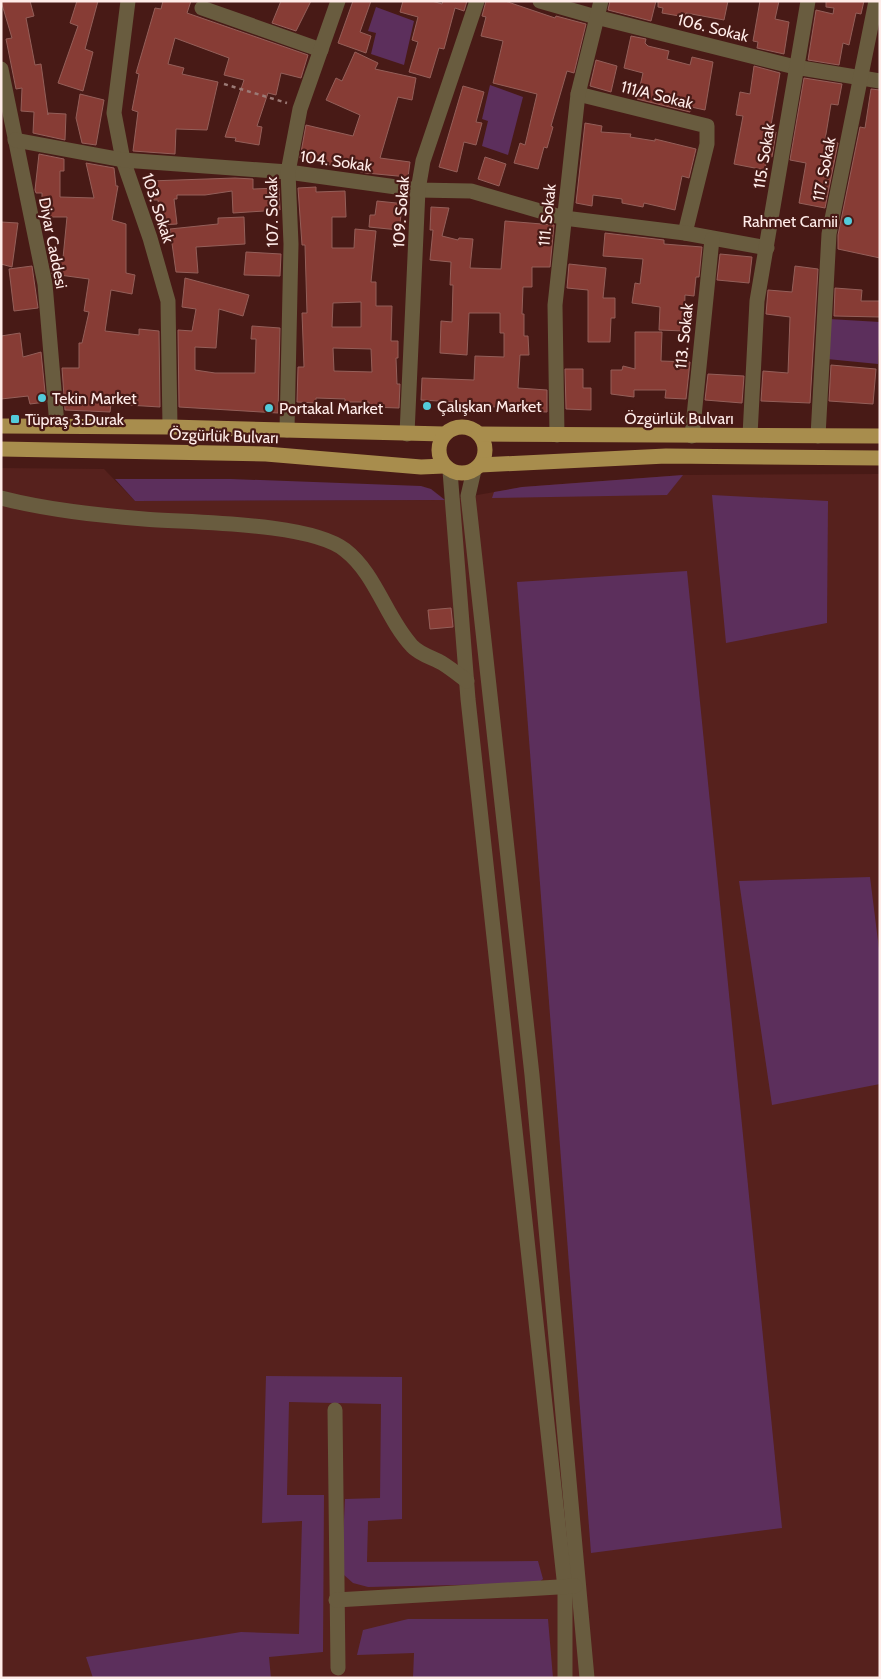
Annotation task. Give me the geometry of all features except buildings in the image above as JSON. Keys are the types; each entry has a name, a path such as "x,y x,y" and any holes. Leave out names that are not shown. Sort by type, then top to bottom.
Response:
{"main road":[{"name":"Özgürlük Bulvarı","path":"1,426 170,427 444,434"},
{"path":"477,467 485,452 485,446 479,434 465,426 450,429 444,434 440,440 438,454 447,468 462,474 477,467 666,456 880,458"},
{"name":"Özgürlük Bulvarı","path":"479,434 880,436"},
{"name":"Özgürlük Bulvarı","path":"1,449 266,454 447,468"}],"street":[{"name":"103. Sokak","path":"128,1 114,113 124,160 150,238 168,301 170,427"},
{"name":"107. Sokak","path":"288,430 291,244 288,172 300,109 338,1"},
{"name":"109. Sokak","path":"407,434 418,190 423,161 477,1"},
{"name":"106. Sokak","path":"540,1 795,67 880,81"},
{"name":"111. Sokak","path":"557,435 555,306 578,94 601,1"},
{"name":"115. Sokak","path":"750,435 757,301 795,67 808,1"},
{"name":"117. Sokak","path":"818,436 829,234 876,1"},
{"path":"202,8 321,50"},
{"name":"Diyar Caddesi","path":"1,69 45,284 56,425"},
{"name":"111/A Sokak","path":"578,94 707,126 707,144 685,234"},
{"name":"104. Sokak","path":"15,140 124,160 288,172 418,190 471,191 564,218 685,234 767,248"},
{"name":"113. Sokak","path":"692,436 712,239"},
{"path":"477,467 468,496 532,1075 572,1587 565,1678"},
{"path":"447,468 467,681 572,1587 587,1678"},
{"path":"1,498 102,515 254,527 298,532 323,539 345,550 361,566 390,618 414,648 444,664 467,681"},
{"path":"334,1410 336,1600 339,1675"},
{"path":"336,1600 572,1587"}],"path":[{"path":"224,84 275,98 300,109"}],"shaded area":[{"path":"376,7 414,21 404,65 371,54 376,33 368,31"},
{"path":"490,85 523,97 508,155 482,146 488,121 482,119"},
{"path":"829,319 880,322 878,364 827,359"},
{"path":"1,468 104,469 135,501 449,500 522,487 683,475 880,474 880,1678 1,1678"},
{"path":"683,475 667,495 492,498 494,492 522,487"},
{"path":"115,479 231,479 421,486 431,489 445,500 135,501"},
{"path":"712,495 828,501 827,623 726,643"},
{"path":"687,571 782,1528 591,1553 517,582"},
{"path":"870,877 880,957 880,1084 772,1105 739,881"},
{"path":"266,1376 402,1377 402,1519 368,1521 367,1562 538,1561 543,1579 538,1583 368,1587 353,1583 344,1575 342,1560 345,1499 380,1498 381,1404 289,1402 287,1495 324,1495 323,1652 269,1657 271,1678 93,1678 86,1657 241,1632 299,1634 302,1521 262,1523"},
{"path":"408,1619 548,1619 553,1678 413,1678 414,1653 357,1655 363,1630"}],"place":[{"name":"Rahmet Camii","path":"848,221"},
{"name":"Tekin Market","path":"42,398"},
{"name":"Çalışkan Market","path":"427,406"},
{"name":"Portakal Market","path":"269,408"},
{"name":"Tüpraş 3.Durak","path":"15,419"}]}
